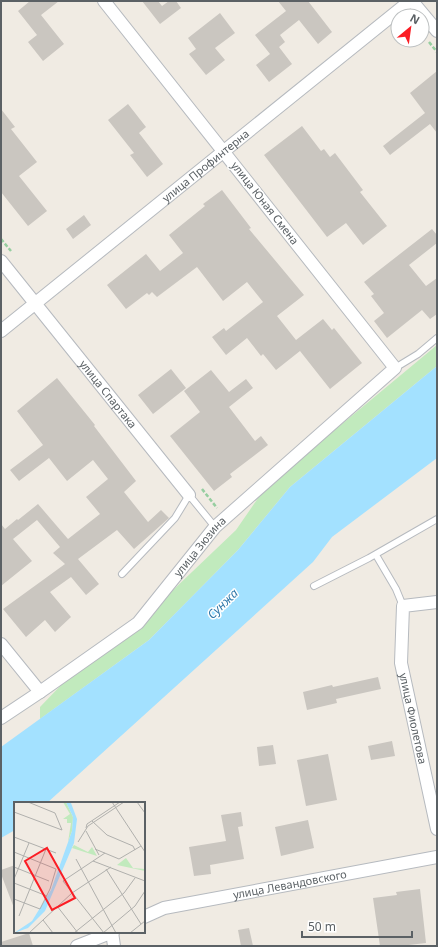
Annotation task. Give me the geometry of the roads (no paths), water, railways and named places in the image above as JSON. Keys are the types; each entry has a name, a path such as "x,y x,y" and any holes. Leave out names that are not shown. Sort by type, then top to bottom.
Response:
{"street":[{"name":"улица Юная Смена","path":"104,1 395,368"},
{"name":"улица Профинтерна","path":"1,331 411,1"},
{"path":"411,1 437,31"},
{"name":"улица Спартака","path":"1,261 189,495"},
{"name":"улица Зюзина","path":"1,718 138,623 215,527 395,368"},
{"path":"403,606 437,602"},
{"name":"улица Фиолетова","path":"403,606 401,663 437,829"},
{"path":"1,644 40,692"},
{"name":"улица Левандовского","path":"145,917 164,908 437,857"},
{"path":"76,946 109,933"},
{"path":"112,933 114,946"}],"lane":[{"path":"395,368 418,354 437,338"},
{"path":"122,574 175,518 189,495"},
{"name":"улица Спартака","path":"189,495 215,527"},
{"path":"314,586 376,555 437,519"},
{"path":"376,555 396,588 403,606"}],"water":[{"name":"Сунжа","path":"437,366 437,458 332,537 313,562 48,802 14,802 14,831 1,838 1,747 149,640 238,550 290,487"}]}
